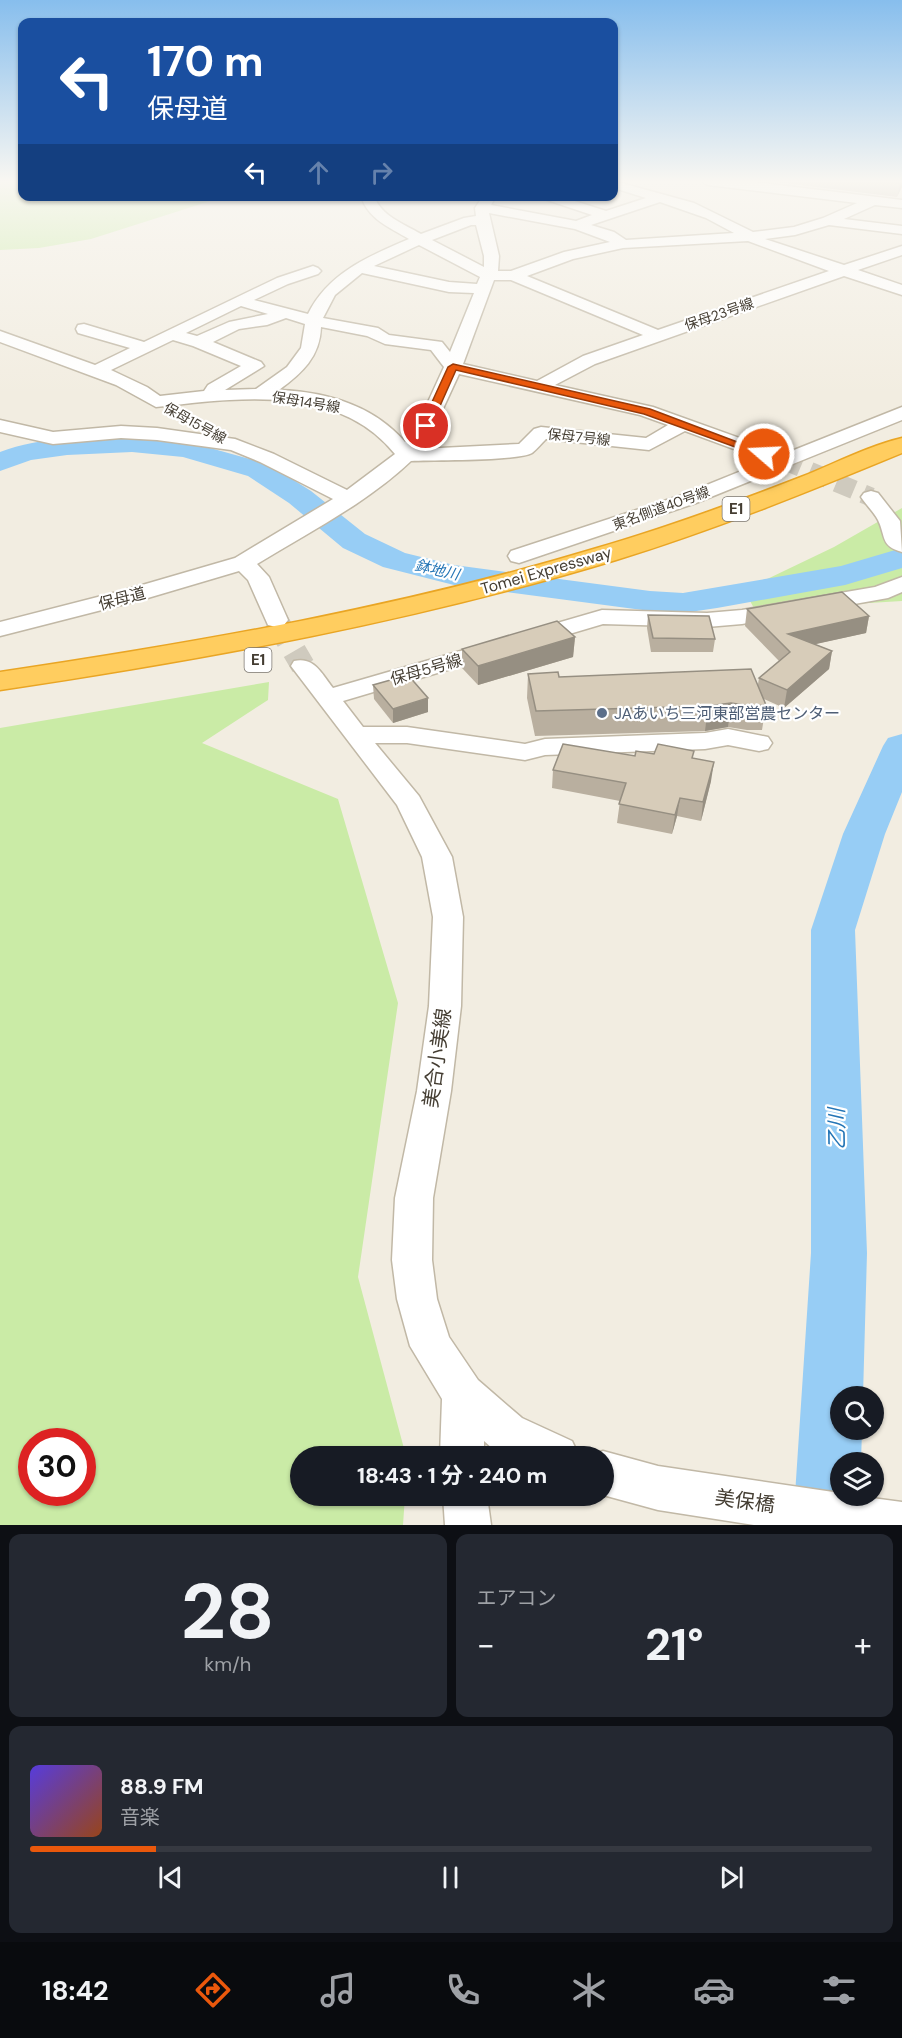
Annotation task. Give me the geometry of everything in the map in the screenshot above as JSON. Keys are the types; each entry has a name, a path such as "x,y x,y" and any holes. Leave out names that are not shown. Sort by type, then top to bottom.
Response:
{"highway":[{"name":"Tomei Expressway","path":"0,681 262,639 346,621 567,565 716,517 902,445"},
{"name":"Tomei Expressway","path":"0,705 240,664 512,599 606,573 716,536 902,467"}],"street":[{"path":"260,395 303,361 315,334 314,321 330,292 361,268 395,252"},
{"path":"442,252 485,282"},
{"path":"406,455 426,426 453,367 492,266 492,252"},
{"path":"361,268 449,287 513,276 569,255 583,252"},
{"path":"791,252 902,290"},
{"name":"保母23号線","path":"540,386 589,360 896,252"},
{"path":"96,371 147,348 239,300 282,281 313,271"},
{"path":"513,276 656,335"},
{"path":"239,300 314,321 372,332 385,339 436,346 453,367 646,411 783,460"},
{"path":"199,342 235,325 267,320 285,313"},
{"path":"84,329 147,348"},
{"path":"173,335 199,342 255,366 214,388 211,395"},
{"name":"保母15号線","path":"0,336 19,347 96,371 148,394 156,402 235,445"},
{"name":"保母14号線","path":"156,402 211,395 287,396 352,410 395,440 406,455"},
{"name":"東名側道40号線","path":"519,556 689,499 902,413"},
{"name":"保母7号線","path":"406,455 525,449 541,433 649,444 682,425"},
{"path":"0,426 53,438 121,432 157,434 235,445 267,458 342,502"},
{"name":"保母道","path":"3,626 134,595 243,563 342,502 391,469 406,455"},
{"path":"871,497 889,521 897,541"},
{"path":"243,563 258,577 276,620"},
{"name":"保母5号線","path":"327,698 602,617 707,620 741,617 880,593 902,584"},
{"name":"美合小美線","path":"303,666 410,802 437,857 448,917 445,1006 434,1091 414,1198 412,1260 417,1299 431,1346 463,1394 507,1433 535,1446"},
{"path":"355,735 407,735 525,752 545,747 705,741 728,737 759,743"},
{"path":"461,1446 463,1394"},
{"name":"美保橋","path":"614,1476 658,1488 902,1524"},
{"path":"466,1506 468,1525"}],"green space":[{"path":"902,508 902,601 755,610 744,590 834,547"},
{"path":"269,682 268,700 202,743 338,799 398,1003 358,1277 403,1446 290,1446 290,1506 404,1506 403,1525 0,1525 0,728"}],"building":[{"path":"842,592 869,616 788,634 832,651 787,690 759,678 790,652 747,609"},
{"path":"648,615 709,616 715,639 653,638"},
{"path":"557,621 575,637 478,666 462,649"},
{"path":"751,669 766,705 751,706 731,703 708,706 536,711 528,674 558,672 559,677"},
{"path":"408,675 428,698 393,709 373,685"},
{"path":"563,744 635,756 636,751 654,754 658,744 694,751 692,758 714,762 703,802 680,798 675,815 619,804 626,783 553,770"}],"waterway":[{"name":"鉢地川","path":"0,462 26,452 67,447 132,444 185,449 258,470 300,497 354,541 394,560 454,575 650,601 683,603 717,598 845,575 902,558"},
{"name":"乙川","path":"826,1525 839,1253 833,930 864,834 902,746"}],"tunnel":[{"path":"783,460 871,497"},
{"path":"276,620 303,666"}],"place":[{"name":"JAあいち三河東部営農センター","path":"602,713"}],"route":[{"path":"426,426 453,367 646,411 764,454"}]}
